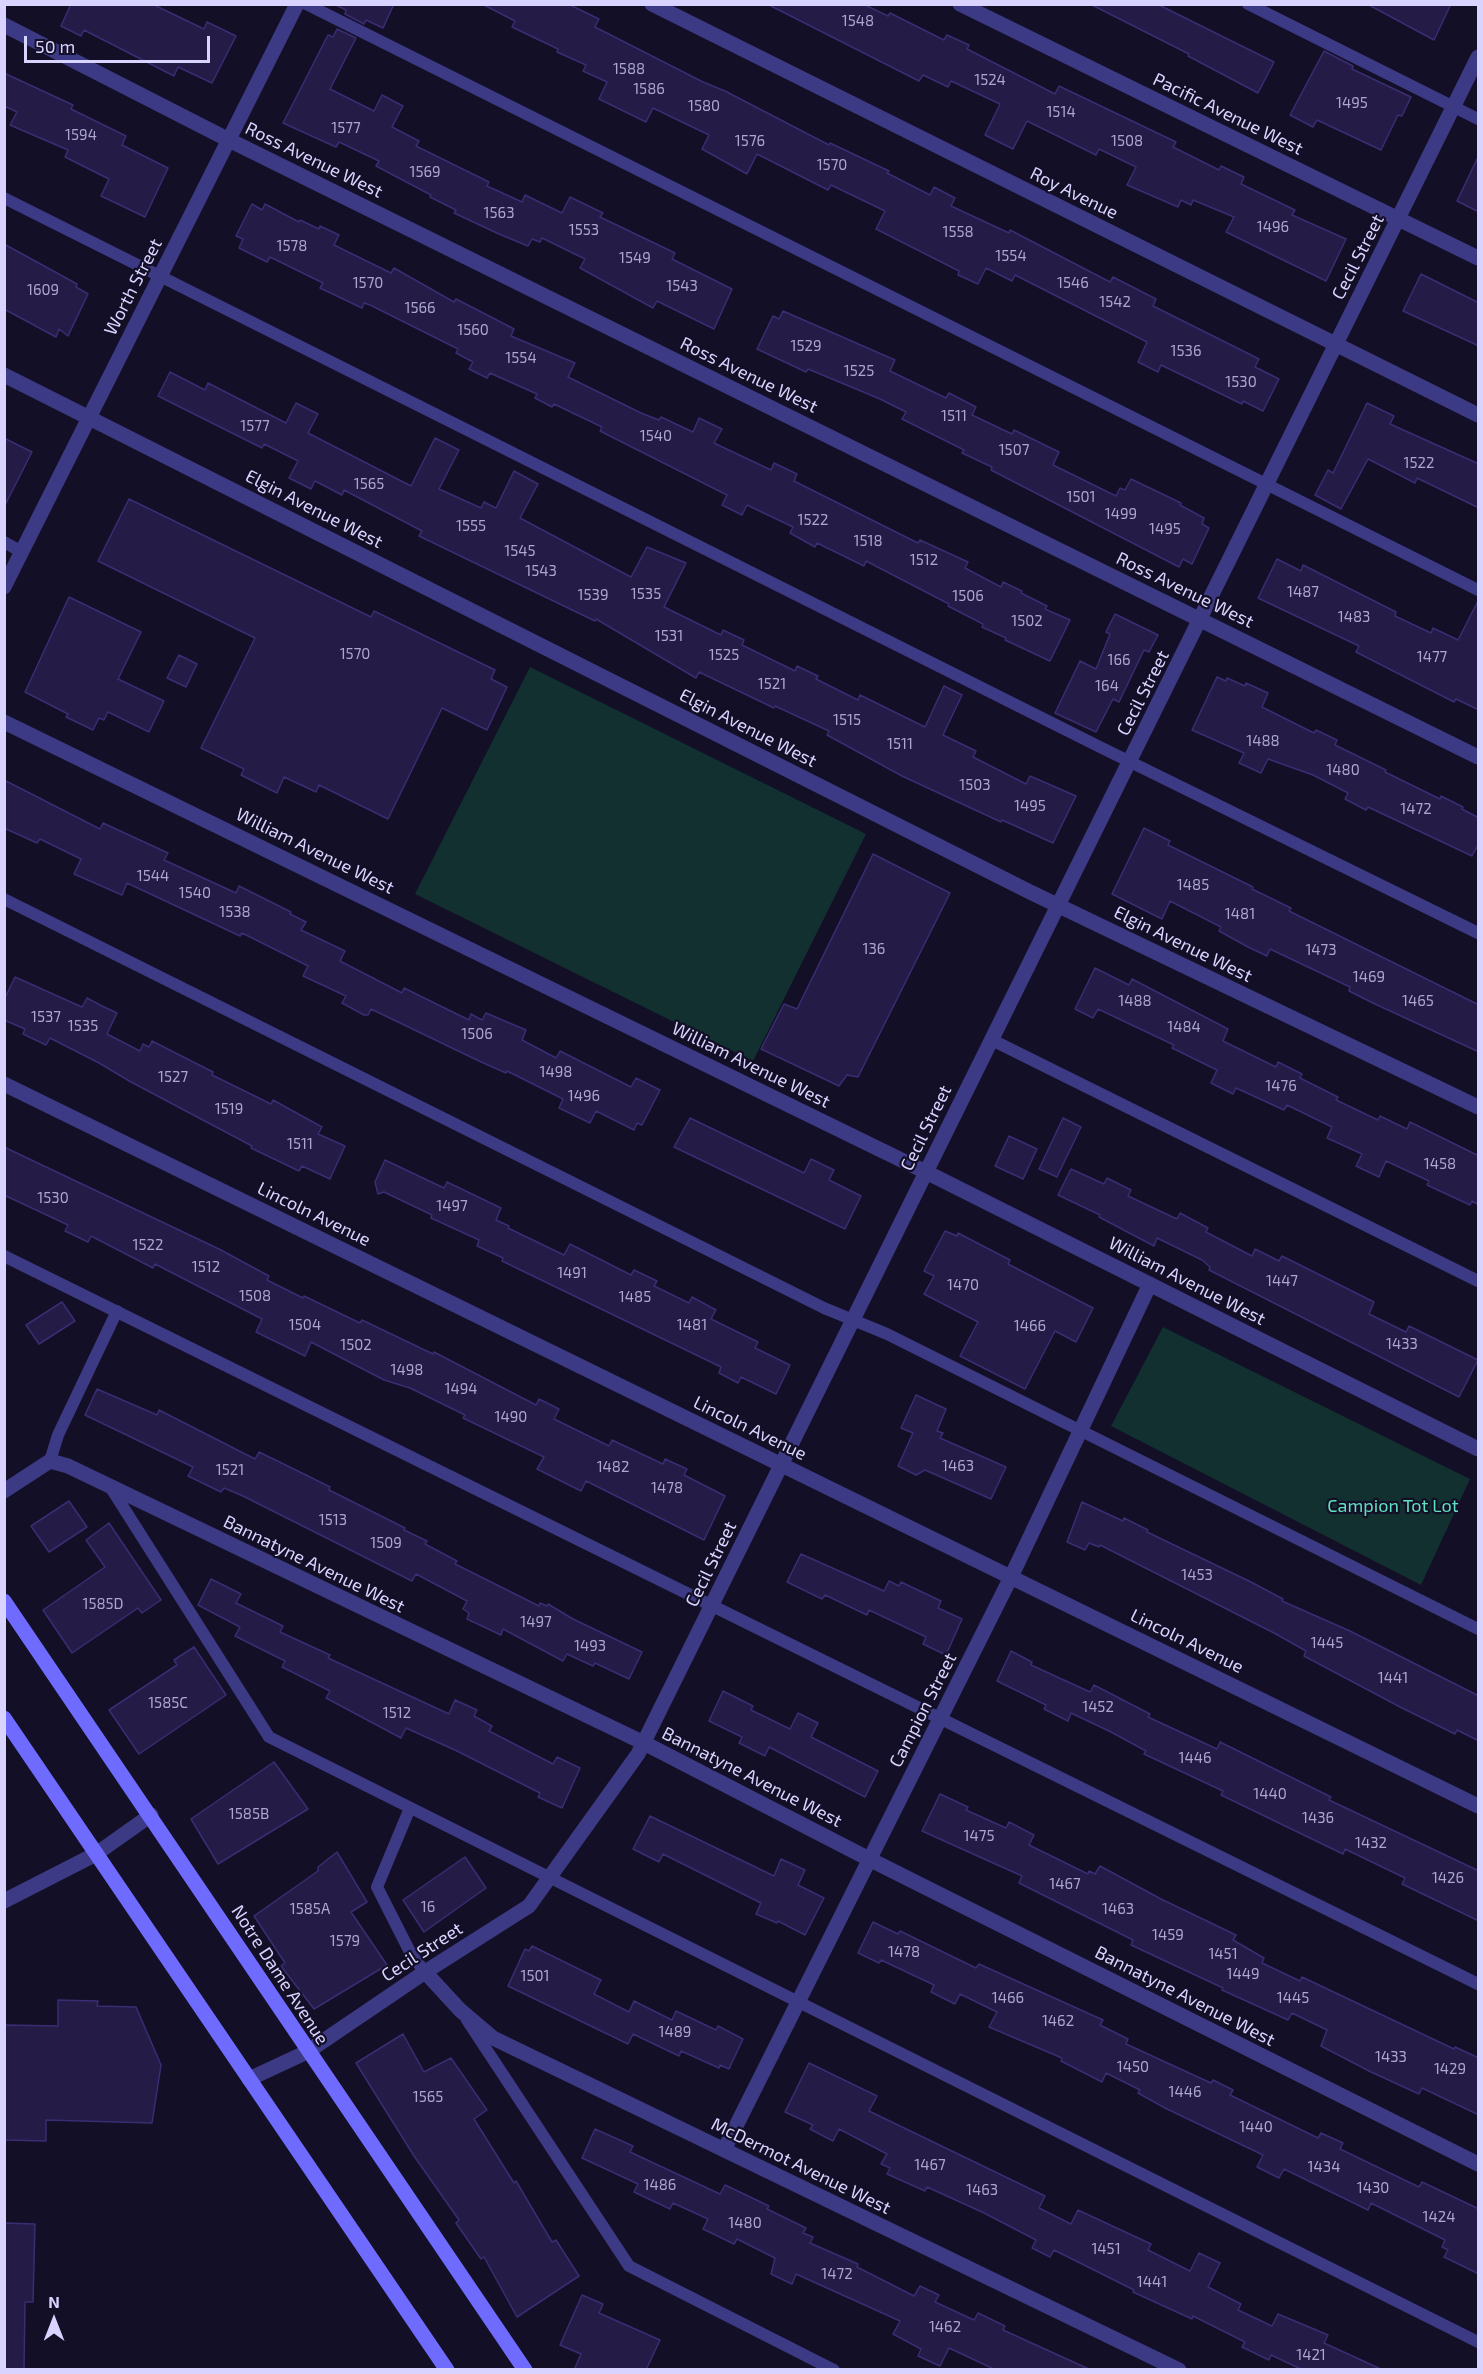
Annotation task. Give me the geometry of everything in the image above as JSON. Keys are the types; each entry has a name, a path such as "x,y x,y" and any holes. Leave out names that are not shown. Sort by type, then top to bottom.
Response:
{"main road":[{"name":"Notre Dame Avenue","path":"4,1602 151,1815 307,2052 525,2370"},
{"path":"4,1718 447,2370"}],"street":[{"name":"Worth Street","path":"4,587 297,4"},
{"name":"Roy Avenue","path":"652,4 1479,415"},
{"name":"Pacific Avenue West","path":"960,4 1479,258"},
{"name":"Ross Avenue West","path":"4,25 229,140 1479,757"},
{"name":"Cecil Street","path":"249,2079 307,2052 425,1972 529,1906 644,1743 1479,57"},
{"name":"Elgin Avenue West","path":"4,375 1058,906 1479,1107"},
{"name":"William Avenue West","path":"4,722 926,1173 1479,1449"},
{"name":"Lincoln Avenue","path":"4,1084 1479,1806"},
{"name":"Campion Street","path":"724,2150 1011,1577 1150,1284"},
{"name":"Bannatyne Avenue West","path":"50,1461 644,1743 868,1859 1479,2164"},
{"path":"4,1491 50,1461"},
{"path":"4,1901 96,1854 151,1815"},
{"name":"McDermot Avenue West","path":"425,1972 460,2010 493,2038 1179,2370"}],"lane":[{"path":"306,4 1479,590"},
{"path":"1248,4 1479,119"},
{"path":"4,198 1479,933"},
{"path":"4,542 22,552"},
{"path":"4,899 852,1322 887,1334 1479,1629"},
{"path":"992,1040 1479,1281"},
{"path":"4,1256 1479,1984"},
{"path":"50,1461 58,1436 117,1311"},
{"path":"111,1488 269,1737 1479,2342"},
{"path":"410,1808 377,1887 411,1954 425,1972"},
{"path":"460,2010 629,2266 834,2370"}],"green space":[{"path":"530,667 866,834 753,1061 415,894"},
{"name":"Campion Tot Lot","path":"1163,1327 1470,1479 1421,1585 1111,1426"}],"building":[{"path":"71,4 152,4 204,29 207,22 236,36 212,83 178,67 174,76 84,30 81,36 61,26"},
{"path":"334,4 394,4 383,28 366,20 364,24 345,14 346,10"},
{"path":"482,4 568,4 599,19 595,27 703,82 829,145 830,143 889,171 887,173 930,195 934,187 955,198 951,206 1009,233 1010,230 1110,282 1113,277 1156,299 1153,306 1259,359 1255,367 1279,379 1263,411 1243,401 1242,404 1161,365 1158,372 1138,362 1147,342 1015,275 1012,281 986,268 978,284 958,275 959,271 876,229 885,211 831,185 828,190 757,154 747,174 702,149 709,135 653,108 646,122 599,99 607,82 583,71 586,65 512,27 515,21"},
{"path":"767,4 863,4 888,16 890,13 944,40 947,35 969,45 967,49 1055,94 1059,86 1176,142 1173,147 1219,170 1221,166 1244,177 1241,184 1295,210 1292,215 1346,239 1326,281 1226,232 1234,217 1193,200 1191,205 1181,200 1178,207 1127,185 1136,167 1099,149 1096,155 1027,121 1013,149 985,135 1000,104 951,81 948,87 923,75 919,81"},
{"path":"1090,4 1157,4 1274,62 1258,93 1188,56 1189,54"},
{"path":"1367,4 1451,4 1434,40"},
{"path":"337,29 356,38 330,89 374,111 382,95 403,106 392,127 419,141 416,146 489,182 487,186 522,202 525,195 562,213 570,197 603,213 600,217 675,253 672,259 732,289 714,329 657,301 653,308 580,268 585,259 542,238 540,242 532,239 528,246 499,234 454,213 456,210 376,166 379,161 339,142 336,147 283,123 328,35 333,37"},
{"path":"1324,51 1353,66 1352,69 1411,97 1402,116 1398,115 1381,150 1317,120 1313,127 1290,115"},
{"path":"4,73 73,105 71,109 126,136 122,145 168,168 145,217 101,196 109,179 65,157 68,150 10,125 17,112 4,106"},
{"path":"1479,155 1479,212 1457,201"},
{"path":"252,204 262,210 265,204 299,222 300,220 319,229 320,226 339,235 334,245 391,273 394,268 454,302 456,299 514,329 511,336 575,363 568,377 641,413 659,420 661,417 693,432 699,418 722,429 714,443 771,470 774,463 797,474 794,481 918,543 920,540 968,562 965,568 1001,587 1003,582 1022,591 1021,593 1047,606 1045,609 1070,620 1050,661 1005,640 1006,638 982,627 983,624 948,606 949,604 866,561 864,566 817,543 815,547 790,533 793,527 747,505 742,515 722,505 727,495 600,431 602,427 554,404 552,407 535,398 537,394 490,373 487,378 469,369 473,362 456,353 458,349 370,305 364,303 362,308 320,288 323,283 270,257 267,262 239,248 243,239 236,236"},
{"path":"4,244 77,284 76,287 88,294 68,336 59,329 56,337 4,309"},
{"path":"1421,274 1479,303 1479,346 1403,311"},
{"path":"783,311 895,360 890,371 946,398 949,393 976,407 972,415 1012,434 1014,430 1059,452 1053,465 1116,496 1120,488 1125,490 1131,479 1181,503 1180,505 1204,518 1202,524 1209,528 1192,564 1183,559 1179,567 991,470 992,467 962,453 964,450 902,419 906,412 880,399 808,369 806,372 757,349 773,316 779,319"},
{"path":"170,372 205,390 208,383 286,423 296,403 318,414 308,433 411,486 435,438 459,450 439,489 481,508 484,502 496,508 514,471 538,484 520,518 631,577 647,547 686,563 664,607 721,635 723,630 744,640 742,645 795,671 797,666 818,676 816,679 858,700 860,695 925,727 944,686 962,695 943,735 976,751 973,757 1026,784 1030,776 1076,796 1053,843 1002,820 1001,822 902,776 827,735 829,731 775,706 774,708 699,672 696,678 596,619 595,621 419,536 422,531 344,490 342,495 315,481 311,489 289,478 298,461 264,444 262,448 158,396"},
{"path":"1367,403 1394,416 1390,424 1479,464 1479,508 1417,478 1415,483 1368,459 1341,509 1315,495 1328,470 1333,473"},
{"path":"4,438 32,452 4,507"},
{"path":"129,499 371,617 374,611 495,670 491,679 507,687 487,730 442,708 388,819 319,785 316,792 284,777 277,793 241,775 244,769 201,748 255,638 98,561"},
{"path":"1277,559 1301,571 1303,565 1396,612 1395,616 1431,633 1433,628 1458,640 1479,599 1479,710 1456,699 1454,702 1356,652 1359,646 1258,598"},
{"path":"69,597 141,632 118,679 164,701 149,732 108,712 104,720 99,718 93,730 66,717 68,714 25,692"},
{"path":"1115,614 1158,635 1149,652 1144,650 1119,702 1113,699 1096,732 1055,713 1080,661 1096,669 1110,634 1106,632"},
{"path":"179,655 197,664 186,687 167,678"},
{"path":"1217,677 1226,681 1227,678 1245,686 1246,683 1268,693 1262,707 1314,733 1316,730 1337,740 1335,745 1440,799 1441,796 1463,807 1462,809 1479,818 1479,843 1472,856 1368,807 1366,810 1345,799 1348,793 1313,775 1268,759 1261,773 1239,763 1244,753 1192,730"},
{"path":"4,780 100,829 103,823 168,853 164,860 236,893 239,886 291,912 290,914 306,922 301,930 345,951 340,961 402,993 404,988 469,1020 471,1014 482,1020 486,1013 526,1030 522,1040 556,1058 560,1051 631,1087 636,1078 660,1090 642,1125 637,1123 634,1130 596,1111 590,1123 559,1108 563,1099 507,1071 506,1073 479,1061 371,1009 368,1015 364,1015 342,1003 346,996 303,976 308,966 242,933 240,936 127,883 122,895 74,874 81,859 40,839 37,843 4,828"},
{"path":"1144,828 1170,841 1168,845 1291,908 1289,911 1479,1005 1479,1052 1375,1004 1349,991 1350,987 1270,949 1267,956 1248,947 1219,931 1221,927 1170,901 1162,919 1112,894"},
{"path":"873,854 950,893 858,1077 847,1075 839,1086 761,1049 784,1004 797,1009"},
{"path":"1095,968 1129,985 1132,979 1228,1029 1223,1041 1276,1067 1278,1062 1302,1074 1300,1078 1338,1097 1336,1100 1378,1120 1380,1116 1407,1129 1410,1122 1479,1156 1479,1205 1472,1201 1470,1205 1427,1185 1429,1181 1386,1161 1379,1177 1356,1166 1362,1154 1327,1138 1332,1127 1287,1105 1284,1110 1236,1088 1233,1094 1211,1083 1217,1070 1172,1048 1174,1045 1098,1009 1093,1018 1075,1009"},
{"path":"15,977 82,1007 87,998 117,1013 107,1034 140,1051 143,1044 149,1047 152,1041 213,1072 212,1075 271,1104 273,1100 322,1127 318,1134 345,1146 330,1179 302,1166 299,1171 251,1148 252,1146 50,1038 46,1045 23,1034 25,1029 4,1020 4,1000"},
{"path":"690,1118 804,1173 811,1159 834,1170 829,1180 861,1196 845,1229 674,1147"},
{"path":"1063,1118 1081,1127 1057,1177 1039,1169"},
{"path":"1009,1136 1037,1149 1023,1179 995,1166"},
{"path":"4,1147 219,1249 269,1276 267,1280 303,1298 304,1296 360,1323 362,1320 433,1354 434,1352 536,1405 539,1399 559,1409 554,1419 609,1446 612,1440 663,1464 665,1459 687,1469 684,1475 725,1496 704,1540 586,1481 581,1491 537,1469 544,1457 463,1418 465,1415 410,1388 384,1380 311,1342 305,1356 256,1332 262,1319 155,1264 153,1268 91,1236 88,1242 65,1231 68,1225 4,1195"},
{"path":"385,1160 444,1188 447,1182 501,1208 496,1220 564,1255 570,1244 631,1275 634,1270 657,1281 654,1286 689,1303 692,1297 716,1310 711,1319 758,1342 755,1348 790,1365 776,1394 741,1377 738,1383 719,1373 721,1367 502,1261 503,1258 477,1246 479,1240 431,1218 432,1215 384,1192 378,1194 375,1182"},
{"path":"1071,1169 1104,1184 1107,1178 1131,1190 1128,1196 1177,1219 1180,1213 1208,1228 1206,1232 1252,1256 1255,1249 1279,1261 1282,1256 1374,1302 1369,1314 1406,1332 1409,1326 1478,1360 1459,1397 1209,1270 1210,1267 1202,1260 1157,1238 1154,1246 1099,1217 1100,1215 1058,1195"},
{"path":"945,1231 957,1236 958,1233 1010,1260 1008,1264 1093,1308 1076,1342 1055,1331 1025,1389 960,1356 978,1322 924,1294 934,1276 924,1271"},
{"path":"62,1302 75,1321 39,1344 26,1325"},
{"path":"97,1389 157,1415 159,1410 255,1459 259,1452 405,1528 404,1530 427,1541 425,1544 457,1561 455,1564 539,1606 540,1603 547,1606 548,1604 573,1619 642,1652 629,1679 595,1663 593,1666 567,1654 563,1661 503,1629 501,1635 467,1619 469,1613 463,1609 467,1601 416,1574 412,1581 243,1496 224,1488 221,1492 188,1476 193,1467 85,1415"},
{"path":"916,1395 946,1409 937,1431 943,1433 940,1438 1006,1467 991,1499 925,1470 916,1475 898,1466 913,1433 901,1428"},
{"path":"69,1501 87,1527 49,1552 31,1526"},
{"path":"1082,1502 1123,1521 1124,1518 1148,1530 1147,1532 1251,1582 1283,1599 1282,1601 1350,1631 1479,1696 1479,1741 1457,1730 1455,1734 1402,1708 1304,1656 1306,1651 1276,1634 1100,1545 1099,1547 1089,1543 1085,1550 1067,1542"},
{"path":"109,1523 161,1600 142,1613 138,1608 72,1653 43,1610 105,1567 86,1540"},
{"path":"801,1554 884,1591 889,1581 899,1586 901,1582 941,1601 938,1608 962,1619 946,1655 923,1644 926,1637 869,1610 867,1615 825,1595 822,1599 787,1582"},
{"path":"211,1579 241,1594 236,1603 283,1626 280,1632 330,1655 328,1658 449,1714 455,1700 477,1710 474,1716 492,1726 489,1731 553,1764 557,1757 580,1768 562,1808 538,1797 540,1793 457,1751 406,1728 401,1738 326,1698 330,1691 282,1667 285,1661 235,1636 240,1627 198,1605"},
{"path":"194,1647 226,1695 139,1754 109,1710 177,1665 174,1660"},
{"path":"1011,1651 1032,1662 1031,1665 1090,1692 1094,1685 1150,1714 1148,1717 1217,1749 1220,1742 1331,1797 1329,1800 1479,1871 1479,1921 1402,1884 1405,1878 1345,1849 1343,1854 1221,1795 1223,1791 1144,1754 1146,1751 1111,1732 1071,1713 1068,1721 1044,1709 1046,1705 997,1681"},
{"path":"723,1691 753,1706 751,1710 790,1729 798,1713 818,1723 811,1737 878,1771 865,1797 769,1747 765,1756 739,1743 742,1737 709,1721"},
{"path":"274,1762 308,1809 218,1864 191,1819"},
{"path":"940,1794 968,1807 966,1810 1006,1828 1009,1822 1034,1835 1029,1845 1088,1874 1089,1871 1095,1874 1100,1866 1161,1899 1236,1935 1233,1940 1264,1958 1262,1963 1300,1981 1302,1977 1454,2049 1455,2047 1479,2058 1479,2115 1422,2088 1419,2094 1371,2072 1321,2046 1327,2030 1292,2013 1288,2020 1222,1990 1223,1988 1131,1945 1133,1940 1019,1883 1022,1876 922,1831"},
{"path":"650,1816 774,1876 781,1859 805,1870 798,1885 824,1898 805,1935 778,1921 777,1923 756,1914 761,1903 663,1854 659,1862 633,1849"},
{"path":"337,1852 367,1902 351,1912 387,1965 314,2009 281,1966 285,1963 254,1916 318,1871 318,1867"},
{"path":"465,1857 486,1888 424,1932 403,1900"},
{"path":"873,1922 898,1934 900,1931 976,1968 979,1964 1103,2020 1100,2025 1128,2039 1126,2044 1211,2083 1213,2080 1233,2090 1230,2095 1318,2138 1321,2133 1343,2143 1340,2149 1419,2187 1422,2182 1479,2209 1479,2274 1444,2257 1448,2250 1442,2247 1445,2240 1371,2203 1368,2210 1284,2169 1279,2178 1257,2167 1263,2155 1165,2108 1138,2093 1140,2090 1106,2073 1102,2082 1061,2061 1062,2058 989,2027 997,2012 960,1994 955,2004 931,1992 934,1985 881,1960 879,1963 858,1953"},
{"path":"532,1946 601,1980 594,1994 629,2012 634,2001 672,2020 676,2011 716,2030 718,2026 743,2039 729,2069 720,2065 719,2068 681,2051 679,2056 633,2034 628,2044 508,1986 525,1949 529,1951"},
{"path":"58,2000 98,2001 97,2006 136,2007 161,2065 152,2123 46,2120 46,2141 4,2140 4,2025 58,2026"},
{"path":"403,2034 424,2072 451,2058 487,2110 474,2119 514,2183 516,2181 552,2242 556,2240 579,2276 517,2317 484,2257 481,2259 456,2223 459,2220 414,2156 356,2063"},
{"path":"809,2063 877,2096 869,2111 1045,2196 1039,2208 1071,2224 1078,2210 1151,2244 1148,2250 1190,2271 1199,2253 1220,2263 1208,2287 1241,2304 1238,2310 1272,2326 1278,2314 1328,2335 1324,2343 1383,2370 1303,2370 1271,2355 1269,2360 1242,2347 1245,2342 1193,2316 1192,2319 1133,2292 1134,2290 1054,2250 1050,2257 1032,2248 1036,2240 984,2213 927,2187 925,2191 887,2174 890,2168 881,2164 887,2154 839,2129 833,2141 810,2129 813,2125 785,2112"},
{"path":"595,2129 633,2146 630,2152 720,2194 725,2185 769,2206 767,2209 806,2228 803,2233 813,2237 810,2243 858,2264 857,2267 914,2296 920,2286 939,2295 935,2302 974,2320 978,2313 1005,2326 1003,2330 1091,2370 996,2370 949,2348 940,2366 918,2356 921,2349 893,2334 900,2321 796,2274 792,2284 771,2274 775,2258 737,2239 734,2244 703,2229 708,2219 673,2203 670,2209 634,2192 638,2184 582,2158"},
{"path":"4,2223 35,2224 33,2302 25,2302 24,2370 4,2370"},
{"path":"582,2295 603,2304 599,2313 660,2340 646,2370 574,2370 581,2354 560,2345"}]}
